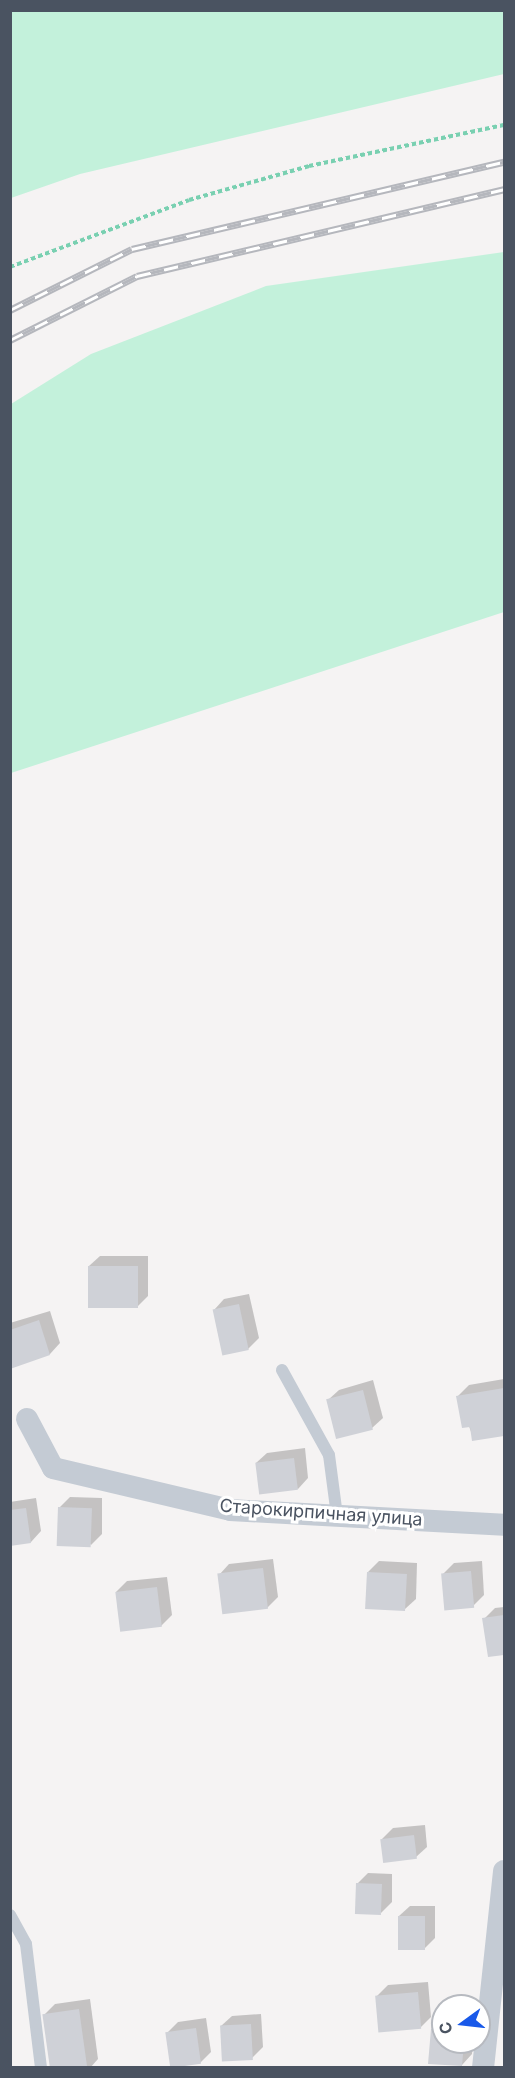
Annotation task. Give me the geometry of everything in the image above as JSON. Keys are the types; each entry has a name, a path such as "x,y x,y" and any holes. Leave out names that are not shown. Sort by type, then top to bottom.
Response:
{"street":[{"name":"Старокирпичная улица","path":"27,1419 53,1468 230,1510 504,1525"},
{"path":"483,2067 504,1871"}],"lane":[{"path":"282,1370 329,1455 337,1516"},
{"path":"10,1915 26,1944 41,2067"}],"path":[{"path":"10,267 189,200 309,166 504,125"}],"green space":[{"path":"10,11 504,11 504,74 80,174 11,198"},
{"path":"504,252 504,612 11,773 11,404 91,354 266,286"}],"building":[{"path":"88,1266 138,1266 138,1308 88,1308"},
{"path":"239,1304 249,1350 222,1356 213,1310"},
{"path":"39,1320 50,1355 10,1369 10,1330"},
{"path":"504,1388 504,1436 472,1441 470,1427 462,1428 456,1396"},
{"path":"363,1390 373,1430 336,1439 326,1399"},
{"path":"294,1458 298,1490 259,1495 255,1463"},
{"path":"58,1507 92,1508 91,1547 57,1546"},
{"path":"26,1508 31,1543 10,1546 10,1510"},
{"path":"263,1568 268,1609 222,1614 217,1574"},
{"path":"471,1571 474,1608 444,1610 441,1574"},
{"path":"367,1572 407,1574 405,1611 365,1609"},
{"path":"157,1587 162,1627 120,1632 115,1592"},
{"path":"504,1615 504,1655 488,1657 482,1618"},
{"path":"414,1835 417,1859 383,1863 380,1839"},
{"path":"356,1883 382,1884 381,1915 355,1914"},
{"path":"398,1916 425,1916 425,1950 398,1950"},
{"path":"418,1992 421,2029 378,2033 375,1996"},
{"path":"79,2009 87,2068 50,2068 42,2014"},
{"path":"251,2024 253,2060 222,2062 220,2026"},
{"path":"196,2028 201,2064 170,2068 165,2032"},
{"path":"431,2029 431,2054 463,2054 462,2066 428,2064"}],"railway":[{"path":"10,310 132,249 504,162"},
{"path":"10,340 137,276 504,189"}]}
